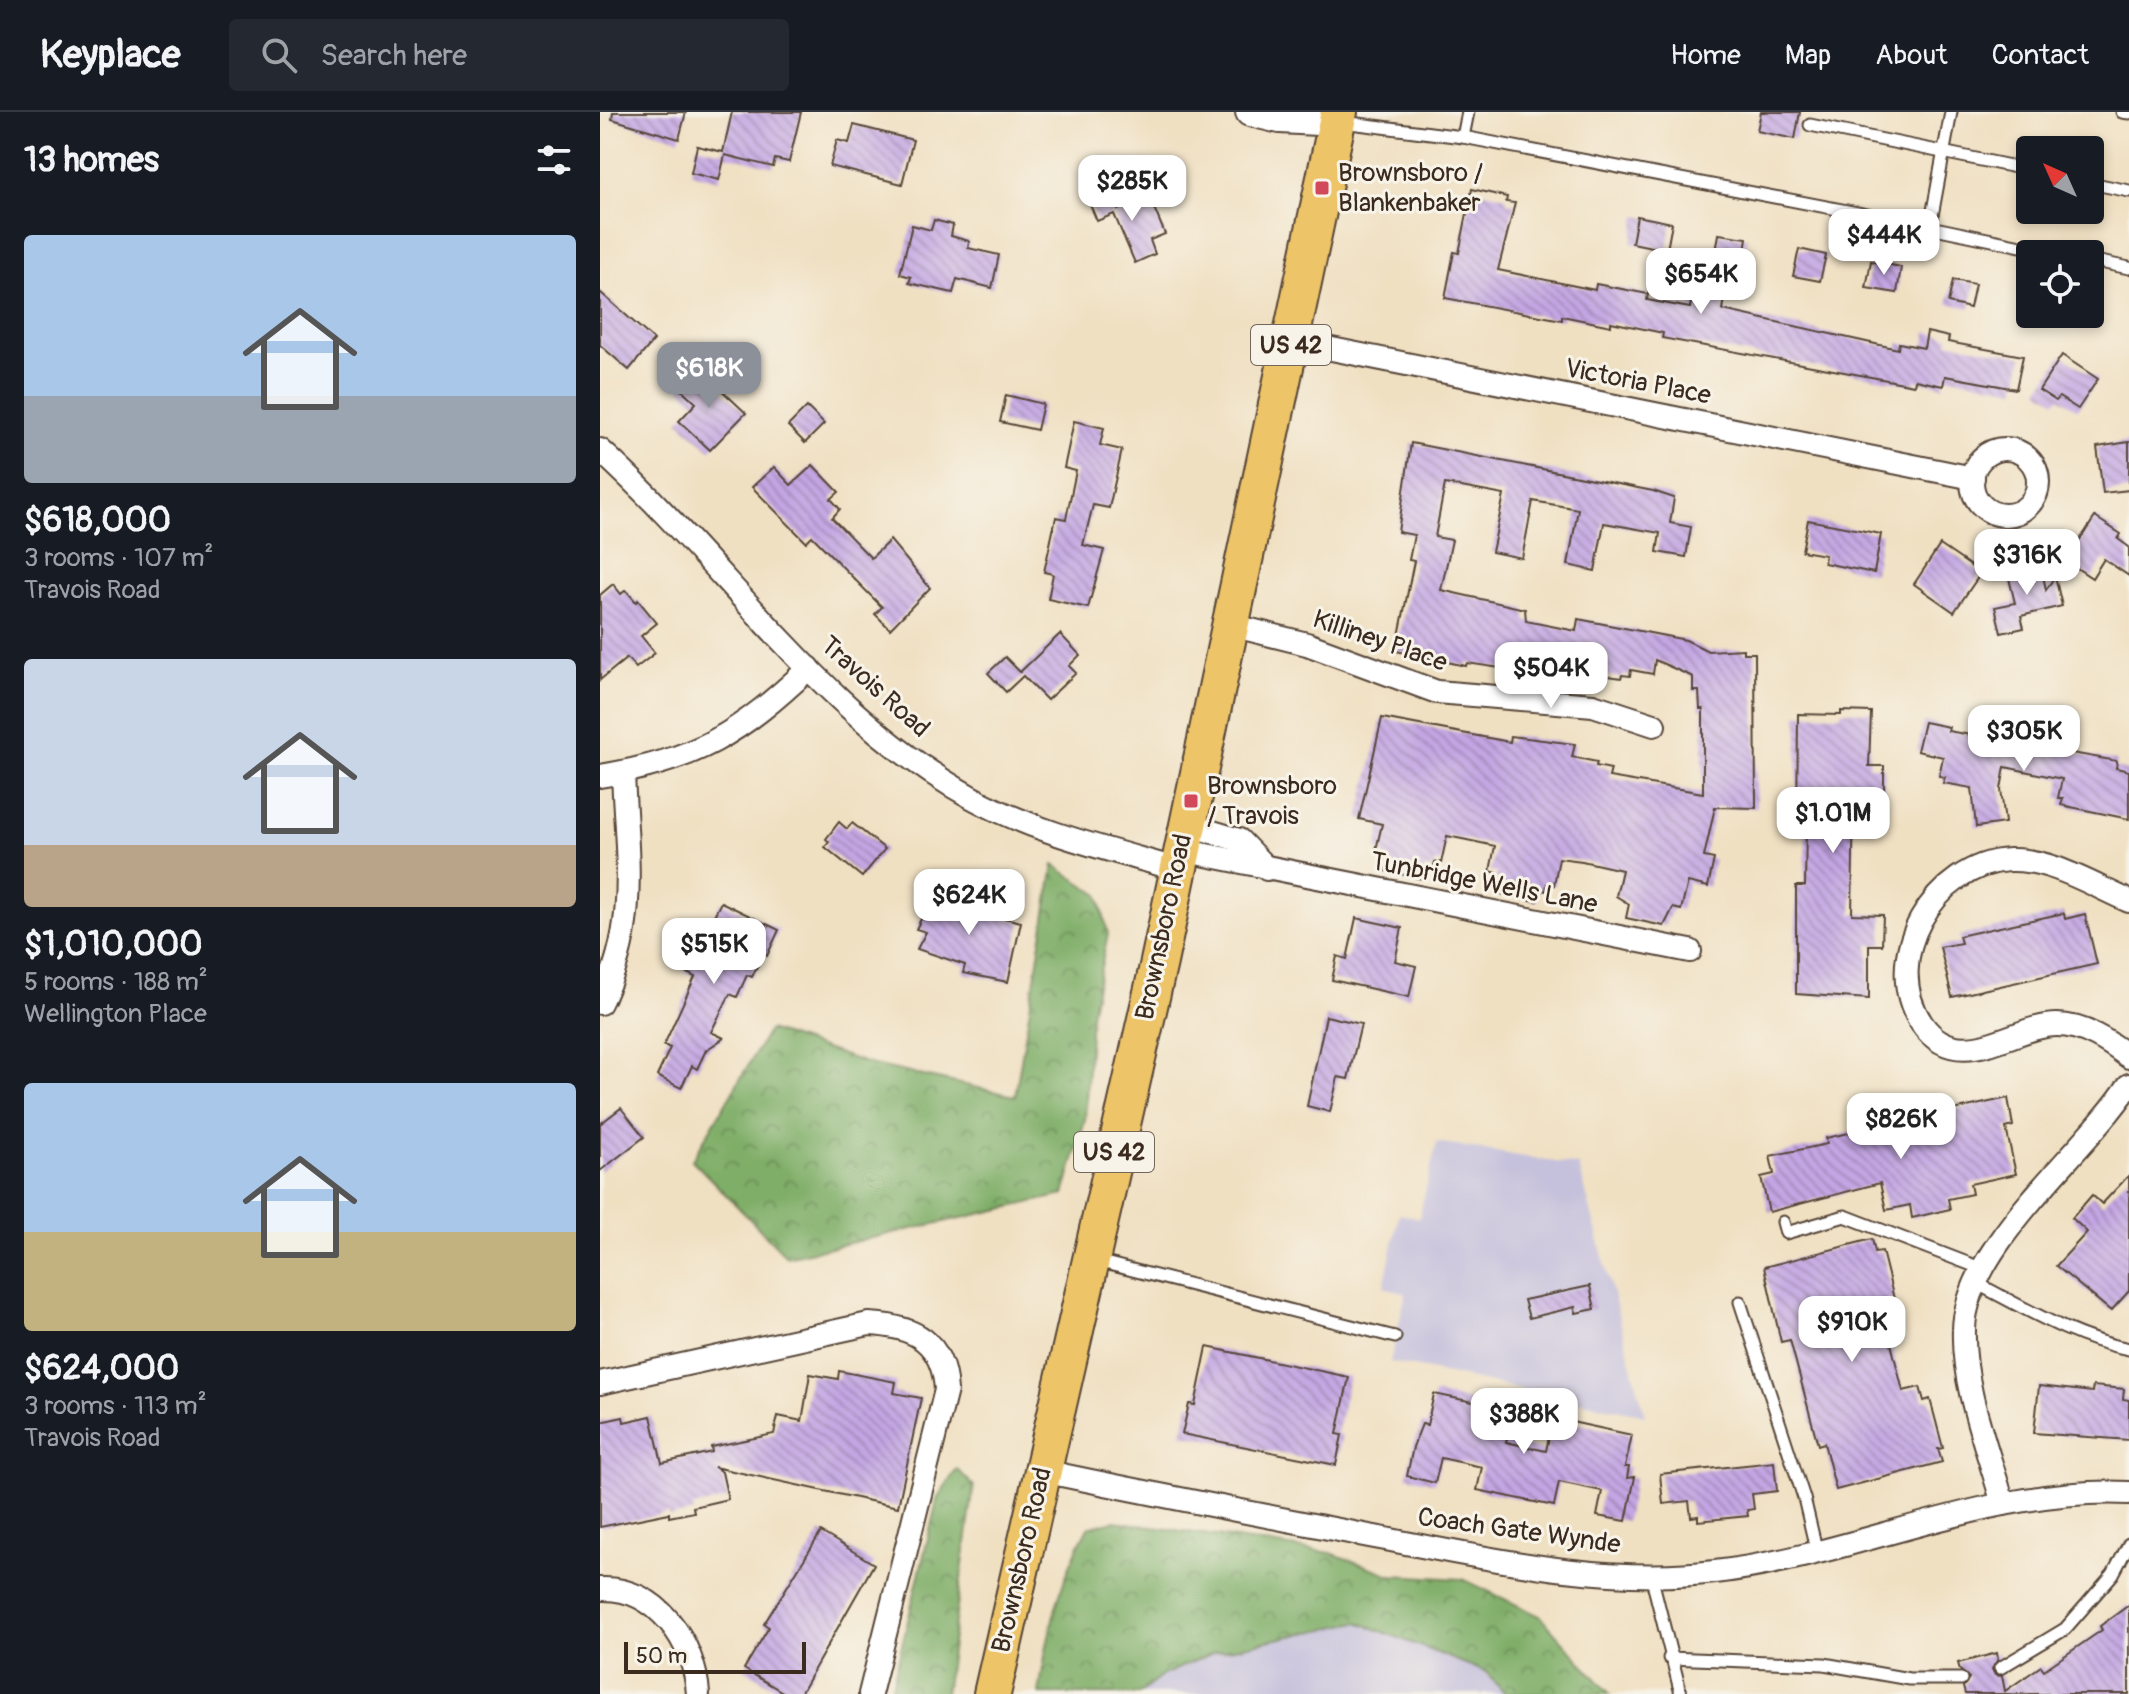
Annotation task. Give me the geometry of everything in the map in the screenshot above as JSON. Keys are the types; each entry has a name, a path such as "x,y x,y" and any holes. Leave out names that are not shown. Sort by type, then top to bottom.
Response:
{"main road":[{"name":"Brownsboro Road","path":"992,1694 1088,1259 1159,962 1338,117"}],"street":[{"path":"1250,112 1280,119 1338,117"},
{"name":"Victoria Place","path":"1292,341 1973,478"},
{"name":"Travois Road","path":"600,450 648,493 809,668 912,760 970,797 1050,831 1181,848"},
{"name":"Killiney Place","path":"1231,625 1307,644 1437,692 1593,705 1654,725"},
{"path":"600,776 651,766 722,739 771,704 809,668"},
{"path":"600,1003 615,967 626,924 631,872 623,773"},
{"name":"Tunbridge Wells Lane","path":"1181,848 1239,840 1267,869 1690,951"},
{"path":"2129,901 2041,864 2011,860 1980,865 1944,887 1926,909 1914,938 1909,972 1913,1004 1922,1023 1933,1036 1949,1044 1986,1047 2056,1025 2093,1034 2129,1057"},
{"path":"2003,1504 1964,1347 1965,1311 1977,1275 2000,1240 2090,1137 2129,1085"},
{"path":"600,1383 869,1324 896,1325 918,1335 934,1350 944,1367 946,1390 870,1694"},
{"name":"Coach Gate Wynde","path":"1043,1471 1509,1563 1561,1571 1651,1575 1716,1572 1818,1553 2003,1504 2084,1492 2129,1493"},
{"path":"600,1589 640,1598 669,1621 692,1659 698,1694"}],"lane":[{"path":"1463,137 1468,112"},
{"path":"1930,227 1951,112"},
{"path":"2122,112 2129,113"},
{"path":"1338,117 1463,137 2016,245"},
{"path":"1810,125 2016,167"},
{"path":"2104,186 2129,191"},
{"path":"2104,263 2129,268"},
{"path":"1783,1222 1786,1233 1845,1216 1977,1275 2044,1318 2106,1345 2129,1349"},
{"path":"1088,1259 1395,1337"},
{"path":"1740,1302 1804,1498 1818,1553"},
{"path":"2000,1668 2065,1629 2113,1574 2129,1544"},
{"path":"1651,1575 1669,1658 1681,1694"},
{"path":"1669,1658 1824,1664 1909,1679 1961,1679"}],"shaded area":[{"path":"1437,1142 1579,1166 1645,1415 1390,1362 1406,1293 1384,1287 1399,1214 1419,1218"},
{"path":"1358,1622 1486,1672 1505,1694 1139,1694 1163,1675 1215,1652"}],"green space":[{"path":"1054,865 1099,895 1108,934 1091,1014 1085,1120 1064,1195 787,1257 692,1160 769,1030 869,1064 1015,1096"},
{"path":"957,1469 974,1486 945,1694 890,1694 938,1497"},
{"path":"1114,1521 1331,1553 1391,1575 1463,1579 1540,1616 1610,1694 1505,1694 1486,1672 1358,1622 1215,1652 1163,1675 1139,1694 1039,1694 1046,1650 1069,1567 1088,1527"}],"building":[{"path":"613,112 686,112 679,139 612,119"},
{"path":"732,112 801,112 789,162 775,159 773,167 725,155 719,180 691,173 697,146 723,152"},
{"path":"1761,112 1800,112 1795,139 1757,131"},
{"path":"854,125 913,140 902,184 830,166 837,140 849,143"},
{"path":"1472,189 1507,197 1506,202 1515,203 1498,270 1595,290 1596,284 1648,294 1647,300 1690,308 1696,274 1728,279 1723,310 1898,349 1899,343 1924,348 1927,332 1949,337 1948,342 2023,356 2016,389 1945,376 1943,386 1915,380 1914,385 1662,338 1663,333 1611,322 1611,326 1562,316 1562,320 1445,298 1454,252 1459,253"},
{"path":"1109,190 1118,210 1149,196 1165,234 1150,240 1155,254 1135,263 1114,214 1097,221 1088,200"},
{"path":"1637,216 1672,223 1667,250 1632,243"},
{"path":"934,220 953,225 951,236 969,241 968,248 999,255 992,288 957,279 953,293 909,283 911,277 900,274 912,225 931,230"},
{"path":"1719,234 1747,238 1743,263 1715,258"},
{"path":"1799,249 1826,255 1820,281 1793,276"},
{"path":"1871,261 1901,267 1897,293 1866,288"},
{"path":"1953,280 1975,284 1970,308 1948,303"},
{"path":"600,292 654,340 629,370 600,345"},
{"path":"2062,355 2098,379 2078,409 2059,397 2056,401 2039,390"},
{"path":"699,369 746,413 710,450 679,421 696,403 680,388"},
{"path":"1006,395 1043,404 1037,430 1000,422"},
{"path":"807,407 824,424 805,443 788,426"},
{"path":"1074,421 1104,428 1100,445 1122,450 1109,508 1093,505 1083,545 1104,550 1088,608 1048,599 1053,574 1044,572 1056,517 1066,519 1076,471 1064,468"},
{"path":"2129,442 2129,490 2103,493 2097,447"},
{"path":"1411,443 1653,491 1674,498 1670,523 1691,527 1686,557 1657,552 1660,533 1604,523 1595,571 1568,565 1578,509 1533,501 1522,558 1492,552 1504,495 1445,484 1435,537 1452,540 1441,590 1525,609 1526,621 1576,631 1578,619 1686,640 1708,651 1743,649 1743,653 1755,653 1756,808 1715,807 1704,857 1714,859 1708,887 1688,882 1681,910 1673,908 1664,926 1626,918 1629,904 1616,896 1622,870 1582,861 1559,858 1554,885 1547,884 1546,891 1539,889 1537,901 1501,894 1503,880 1496,879 1497,873 1490,871 1495,846 1447,836 1441,863 1435,862 1433,869 1425,868 1423,879 1386,871 1389,858 1383,857 1384,852 1376,850 1382,824 1359,819 1382,718 1510,742 1511,736 1575,744 1572,757 1597,762 1596,766 1611,769 1609,777 1703,793 1703,709 1700,709 1699,691 1693,691 1693,677 1655,660 1653,674 1631,670 1630,676 1622,675 1621,678 1543,666 1529,666 1528,672 1467,663 1466,666 1396,651 1414,561 1409,560 1414,535 1398,532"},
{"path":"813,465 839,492 831,499 840,509 832,518 871,558 890,540 930,588 890,629 875,614 882,607 812,536 806,542 752,487 774,467 791,485"},
{"path":"2095,517 2121,534 2118,539 2129,547 2129,576 2104,559 2092,578 2066,561"},
{"path":"1808,520 1881,534 1874,573 1824,563 1825,555 1802,551"},
{"path":"1940,545 1981,573 1954,612 1914,584"},
{"path":"2040,561 2046,590 2055,576 2062,606 2021,616 2024,628 2001,633 1995,607 2015,603 2008,574 2017,572 2016,567"},
{"path":"613,584 621,594 626,590 636,602 638,600 657,623 641,636 655,653 636,668 627,658 600,680 600,595"},
{"path":"1060,634 1080,655 1069,666 1076,673 1047,700 1023,676 1006,692 988,673 1005,657 1020,672"},
{"path":"1841,711 1871,712 1869,766 1884,766 1884,796 1854,796 1852,914 1883,915 1882,945 1869,945 1869,999 1796,994 1796,886 1805,886 1806,826 1797,825 1798,714 1841,715"},
{"path":"1924,722 1949,727 1948,731 2117,761 2116,768 2129,771 2129,819 2061,805 2063,798 2058,798 2062,779 2005,767 2001,789 2005,823 1976,827 1972,788 1943,783 1945,777 1939,776 1943,757 1917,751"},
{"path":"839,822 847,829 852,823 885,849 862,877 825,847 829,842 826,839"},
{"path":"938,886 963,899 959,907 1021,922 1008,982 963,973 965,965 917,949 926,932 916,929"},
{"path":"721,902 779,930 767,956 763,954 752,977 747,975 737,997 730,994 711,1032 724,1038 706,1050 697,1069 692,1066 681,1088 657,1076 670,1048 664,1045 695,977 685,972"},
{"path":"2064,913 2065,919 2085,914 2097,964 1952,997 1940,947 1961,943 1959,936"},
{"path":"1356,918 1402,928 1395,961 1416,966 1409,997 1332,980 1337,956 1347,959"},
{"path":"1326,1016 1361,1024 1348,1079 1338,1077 1330,1112 1307,1106"},
{"path":"2008,1098 2013,1126 2006,1128 2016,1174 1970,1184 1972,1194 1948,1199 1950,1209 1912,1218 1910,1205 1886,1210 1880,1183 1769,1212 1761,1177 1774,1174 1770,1156 1827,1144 1826,1138"},
{"path":"621,1108 644,1137 600,1171 600,1124"},
{"path":"2129,1175 2129,1291 2111,1311 2056,1266 2087,1232 2072,1218 2092,1195 2102,1204"},
{"path":"1872,1239 1875,1252 1882,1251 1894,1299 1888,1300 1892,1314 1884,1316 1903,1391 1920,1387 1924,1401 1930,1399 1943,1448 1938,1449 1942,1462 1836,1490 1824,1443 1818,1445 1790,1340 1781,1342 1764,1267"},
{"path":"1590,1286 1595,1309 1576,1313 1575,1307 1529,1318 1524,1300"},
{"path":"1207,1347 1349,1377 1337,1434 1342,1435 1336,1465 1182,1434 1189,1404 1195,1405"},
{"path":"839,1371 896,1382 894,1393 921,1398 898,1507 714,1467 722,1472 728,1499 693,1507 694,1512 669,1517 669,1513 600,1527 600,1422 623,1417 624,1422 651,1416 662,1463 712,1452 711,1447 774,1434 778,1416 802,1421 810,1374 838,1379"},
{"path":"2039,1386 2092,1392 2093,1386 2124,1389 2123,1399 2129,1400 2129,1440 2034,1433"},
{"path":"1434,1394 1513,1410 1506,1442 1546,1451 1553,1418 1632,1435 1625,1467 1629,1467 1627,1478 1635,1477 1626,1521 1597,1516 1602,1491 1559,1482 1554,1506 1477,1490 1482,1467 1441,1458 1435,1483 1407,1476 1413,1447 1422,1424 1427,1425"},
{"path":"1774,1462 1777,1491 1752,1494 1754,1509 1747,1510 1748,1516 1698,1521 1698,1516 1691,1517 1689,1501 1663,1504 1660,1474"},
{"path":"821,1532 874,1564 800,1694 786,1694 744,1669 769,1627 764,1624"},
{"path":"2129,1605 2129,1694 1965,1694 1963,1687 1969,1678 1960,1670 1958,1663 1997,1653 1998,1659 1992,1669 1995,1675 2002,1676 2005,1691 2041,1666 2044,1670 2102,1630 2100,1626"}],"place":[{"name":"Brownsboro / Blankenbaker","path":"1322,188"},
{"name":"Brownsboro / Travois","path":"1191,801"}]}
